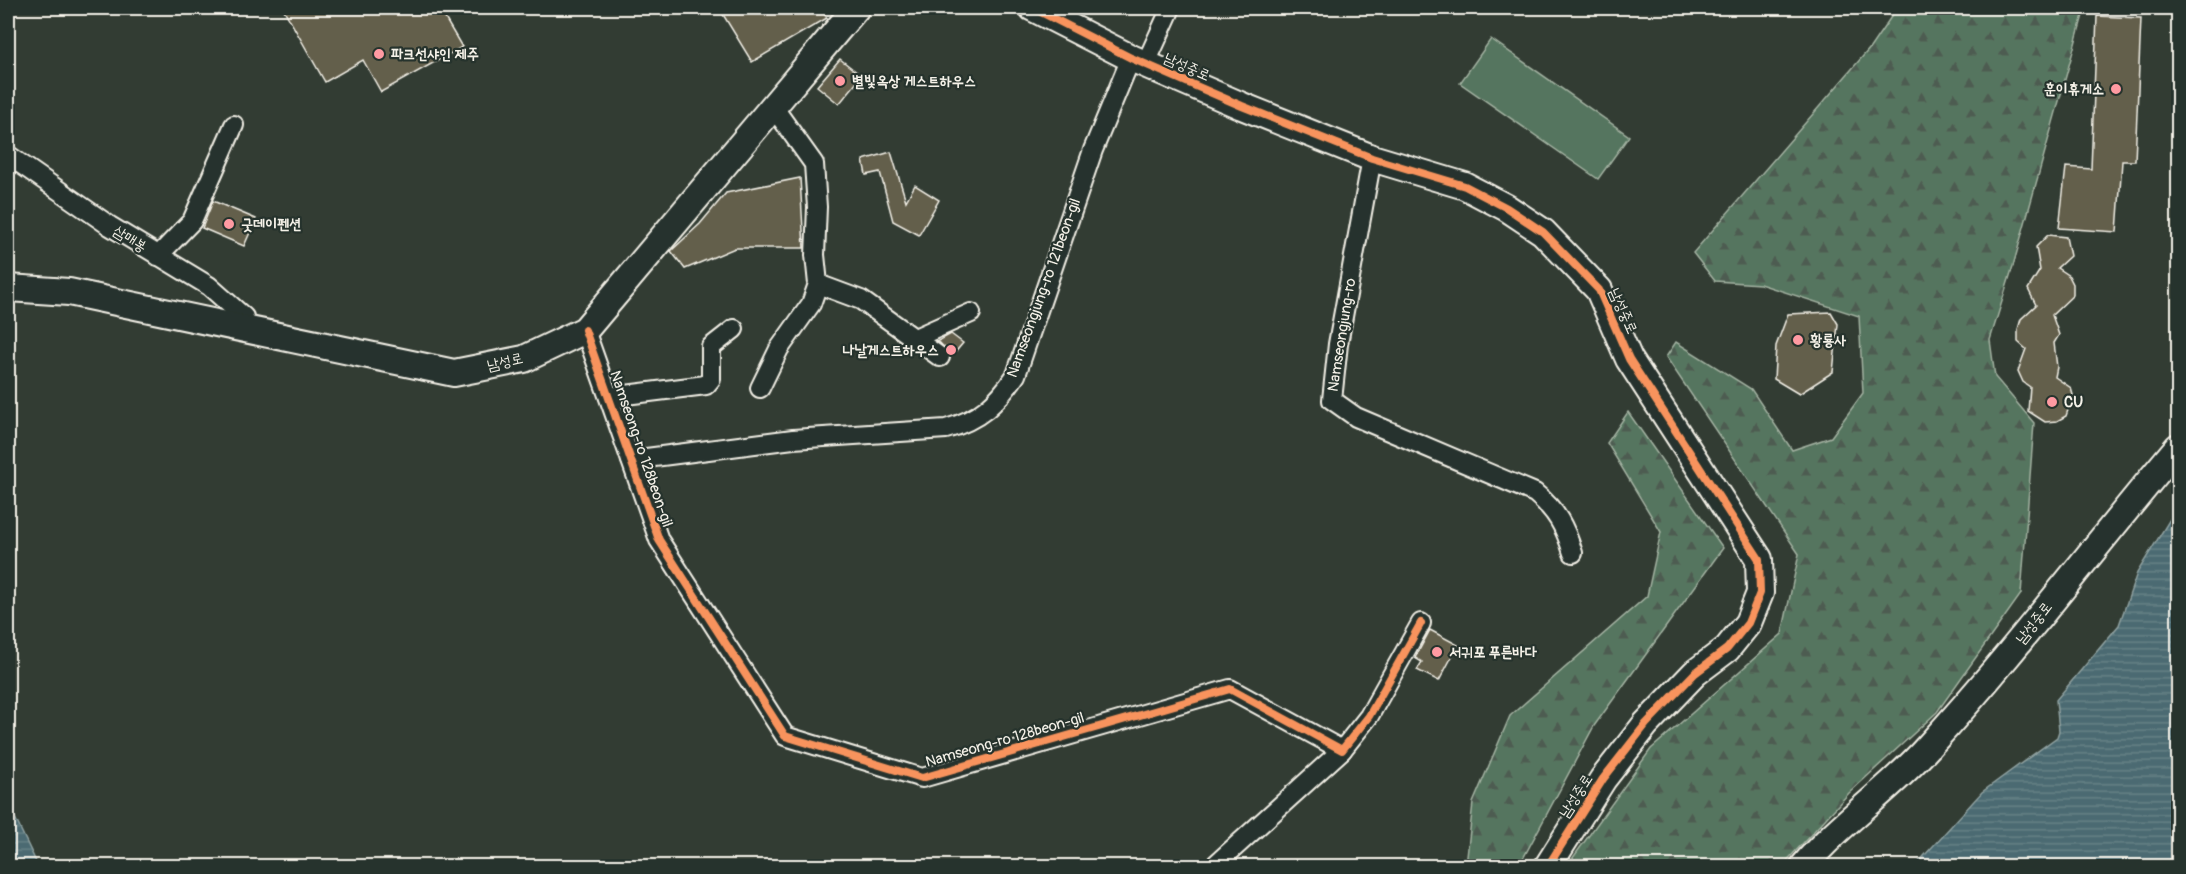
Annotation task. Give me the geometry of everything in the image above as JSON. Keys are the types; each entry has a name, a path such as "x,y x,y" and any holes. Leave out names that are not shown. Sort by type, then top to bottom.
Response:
{"street":[{"name":"남성로","path":"8,288 69,292 454,373 524,359 585,330 856,8"},
{"name":"남성중로","path":"1033,8 1138,61 1372,158 1465,186 1507,208 1543,232 1599,290 1629,359 1759,559 1760,593 1748,623 1727,649 1695,673 1646,724 1603,779 1548,867"},
{"name":"Namseongjung-ro 121beon-gil","path":"631,460 793,439 946,429 967,423 993,406 1016,375 1093,150 1138,61 1171,8"},
{"path":"760,388 779,349 811,304 818,284 814,255 817,207 814,164 774,108"},
{"path":"158,256 192,221 234,126"},
{"name":"삼매봉","path":"8,155 158,256 209,286 244,317 242,327"},
{"name":"Namseongjung-ro","path":"1372,158 1338,344 1332,400 1356,417 1535,493 1553,508 1563,523 1573,553"},
{"path":"818,284 861,300 940,357"},
{"path":"915,338 971,313"},
{"name":"Namseong-ro 128beon-gil","path":"609,397 706,385 711,379 711,348 735,329"},
{"name":"Namseong-ro 128beon-gil","path":"585,330 659,540 785,736 922,778 1230,689 1341,750"},
{"name":"남성중로","path":"1804,867 1859,811 1920,757 1963,709 2178,447"},
{"path":"1214,867 1341,750 1369,716 1421,623"}],"green space":[{"path":"1897,8 2085,8 1990,340 1995,377 2034,423 2021,594 1937,712 1849,793 1782,866 1567,866 1651,749 1782,634 1799,554 1666,357 1676,342 1751,389 1792,450 1831,437 1863,393 1859,316 1760,284 1715,281 1693,253 1870,48"},
{"path":"1491,39 1629,136 1598,179 1460,83"},
{"path":"1628,412 1723,548 1594,726 1519,866 1466,866 1473,803 1510,716 1647,596 1661,532 1607,443"}],"water":[{"path":"2178,506 2178,761 2172,770 2178,773 2178,866 1915,866 1982,792 2057,737 2059,731 2056,700 2119,625 2137,573"},
{"path":"8,811 15,818 38,866 8,866"}],"building":[{"name":"파크선샤인 제주","path":"283,8 439,8 462,47 381,92 363,60 325,82"},
{"path":"719,8 821,8 827,18 752,62"},
{"name":"훈이휴게소","path":"2097,16 2141,18 2135,161 2122,161 2117,232 2059,228 2066,167 2091,169"},
{"name":"별빛옥상 게스트하우스","path":"840,59 862,76 839,104 817,86"},
{"path":"891,152 906,201 915,185 939,200 919,235 893,221 880,172 866,175 863,160"},
{"path":"800,178 804,248 735,248 685,269 671,251 700,224 726,193"},
{"name":"굿데이펜션","path":"213,201 256,219 244,246 202,228"},
{"path":"2048,235 2066,237 2070,256 2057,268 2069,276 2073,284 2073,295 2052,315 2059,335 2054,343 2057,367 2055,377 2071,388 2073,395 2066,416 2057,421 2045,422 2028,411 2030,387 2023,382 2018,371 2026,349 2018,342 2018,329 2021,319 2036,305 2028,289 2040,270 2036,247"},
{"path":"1831,312 1838,324 1833,372 1799,394 1774,379 1776,346 1788,314"},
{"name":"나날게스트하우스","path":"951,334 963,343 952,356 938,341"},
{"name":"서귀포 푸른바다","path":"1430,630 1458,645 1439,681 1417,670 1422,662 1415,658"}],"cycle path":[{"path":"1033,8 1131,58 1242,106 1372,158 1465,186 1507,208 1543,232 1599,290 1629,359 1759,559 1760,593 1748,623 1727,649 1695,673 1646,724 1603,779 1548,866"},
{"path":"585,330 659,540 785,736 922,778 1230,689 1342,750 1369,716 1421,623"}],"place":[{"name":"파크선샤인 제주","path":"379,54"},
{"name":"별빛옥상 게스트하우스","path":"840,81"},
{"name":"훈이휴게소","path":"2116,89"},
{"name":"굿데이펜션","path":"229,224"},
{"name":"황룡사","path":"1798,340"},
{"name":"나날게스트하우스","path":"951,350"},
{"name":"CU","path":"2052,402"},
{"name":"서귀포 푸른바다","path":"1437,652"}]}
